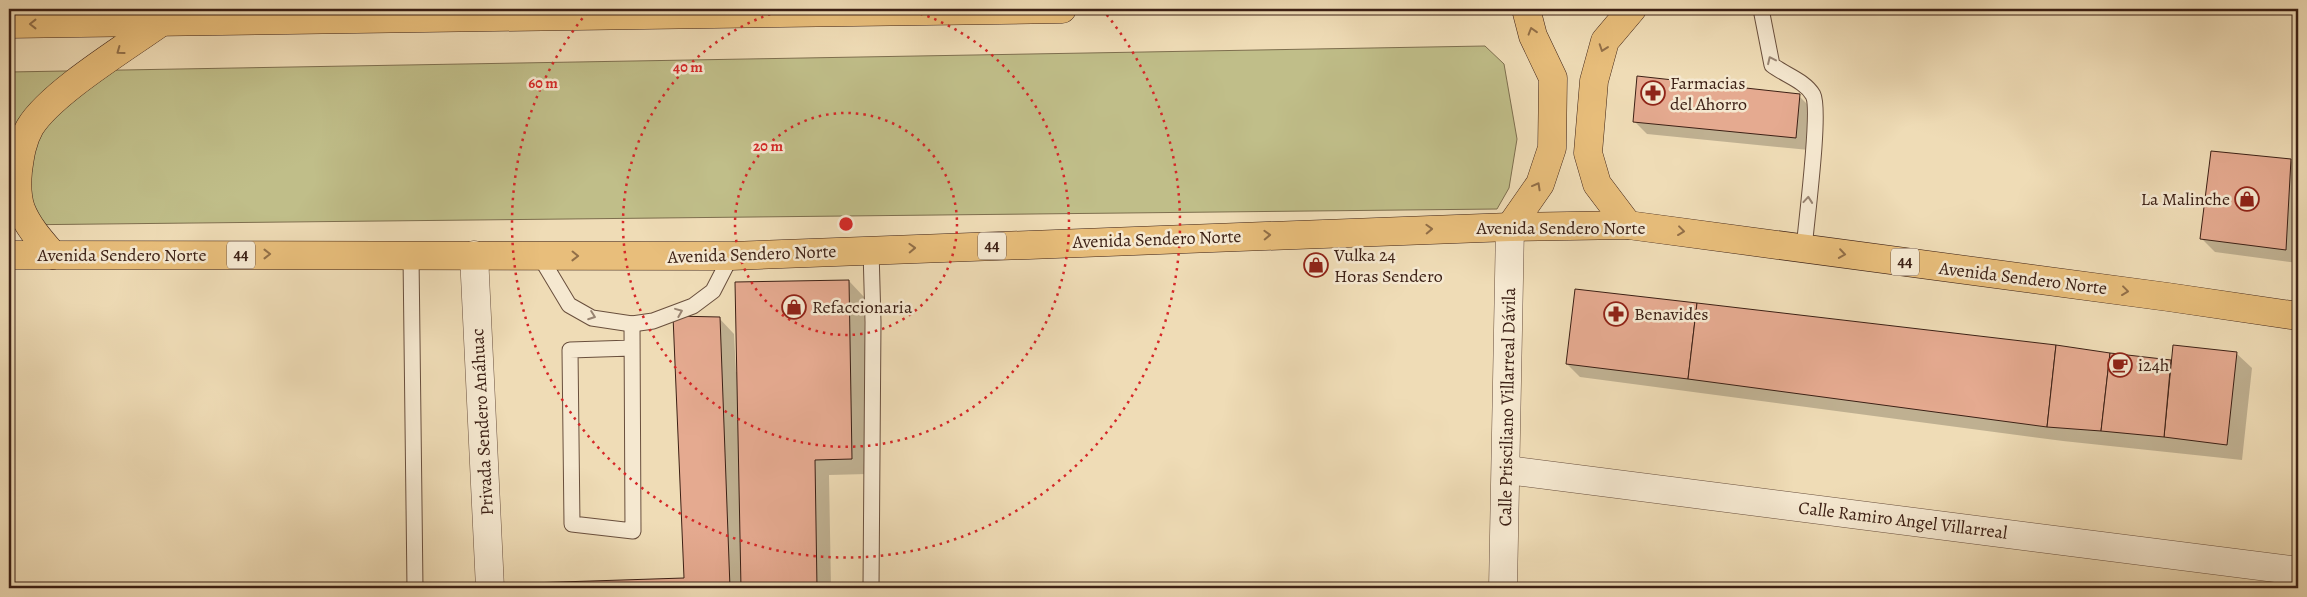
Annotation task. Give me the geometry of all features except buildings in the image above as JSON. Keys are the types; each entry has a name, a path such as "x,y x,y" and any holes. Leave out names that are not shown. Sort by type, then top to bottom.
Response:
{"main road":[{"path":"9,24 160,23 423,14 1062,9"},
{"path":"1510,227 1540,184 1552,148 1553,78 1533,36 1526,9"},
{"path":"1628,225 1597,184 1588,154 1594,81 1605,41 1632,9"},
{"path":"53,255 35,234 20,206 17,179 20,151 30,128 42,111 66,91 160,23"},
{"name":"Avenida Sendero Norte","path":"9,255 731,256 1510,227 1628,225 2298,316"}],"street":[{"name":"Calle Prisciliano Villarreal Dávila","path":"1503,588 1507,470 1510,227"},
{"name":"Privada Sendero Anáhuac","path":"474,255 490,588"},
{"name":"Calle Ramiro Angel Villarreal","path":"1507,470 2298,571"}],"lane":[{"path":"1761,9 1772,66 1803,84 1814,95 1817,118 1804,249"},
{"path":"871,250 872,588"},
{"path":"539,255 569,306 592,318 632,324 653,321 693,306 713,292 731,256"},
{"path":"411,256 415,588"},
{"path":"632,324 633,531 572,524 570,350 632,348"}],"shaded area":[{"path":"1485,46 1504,64 1517,139 1509,188 1497,209 9,225 9,72"}],"place":[{"name":"Farmacias del Ahorro","path":"1653,93"},
{"name":"La Malinche","path":"2247,199"},
{"name":"Vulka 24 Horas Sendero","path":"1316,265"},
{"name":"Refaccionaria","path":"794,307"},
{"name":"Benavides","path":"1616,314"},
{"name":"i24h","path":"2120,365"}]}
